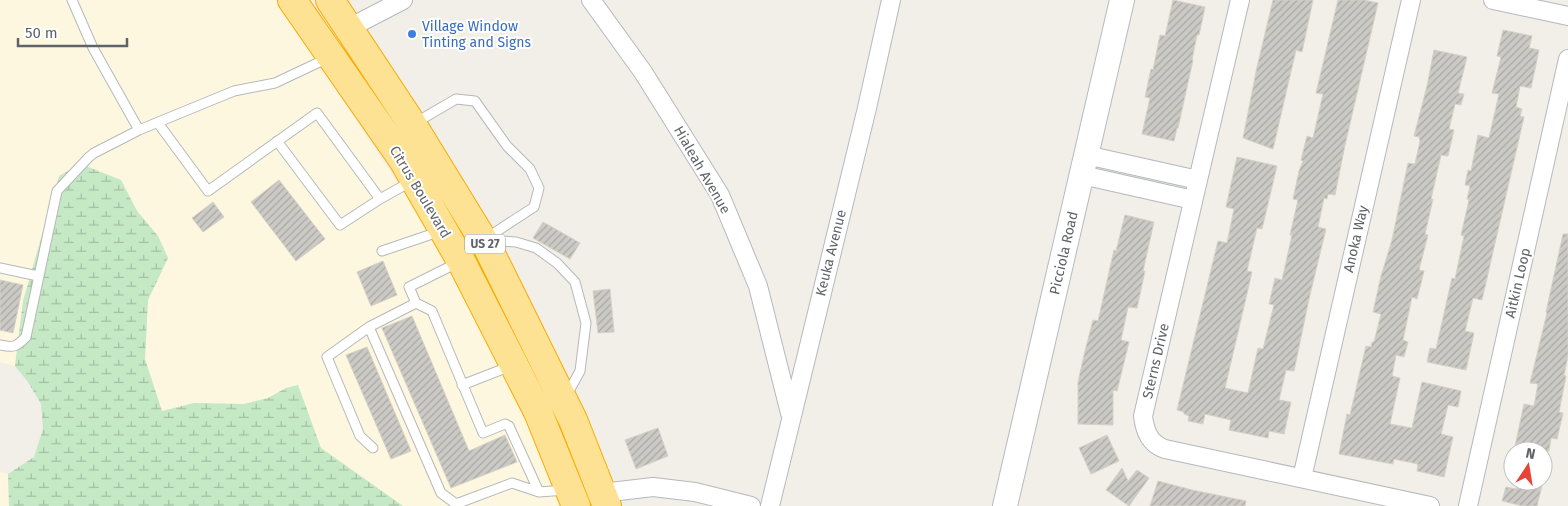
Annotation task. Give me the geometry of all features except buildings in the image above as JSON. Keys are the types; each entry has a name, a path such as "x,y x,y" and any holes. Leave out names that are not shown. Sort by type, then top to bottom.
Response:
{"highway":[{"name":"Citrus Boulevard","path":"292,0 388,138 414,180 461,261 538,412 589,500"},
{"path":"310,0 331,24 349,28"},
{"name":"Citrus Boulevard","path":"330,0 412,124 485,244 562,395 589,500"},
{"path":"331,57 351,64 361,70 399,129 439,168"},
{"path":"498,333 531,374 580,475 591,486 589,500"}],"street":[{"path":"349,28 404,0"},
{"name":"Hialeah Avenue","path":"591,0 643,72 720,195 758,286 791,416"},
{"name":"Keuka Avenue","path":"770,506 867,108 891,0"},
{"name":"Picciola Road","path":"1005,506 1122,0"},
{"name":"Sterns Drive","path":"1240,0 1143,416 1144,428 1149,437 1158,446 1165,449 1430,506"},
{"name":"Anoka Way","path":"1302,478 1411,0"},
{"path":"1492,0 1568,16"},
{"name":"Aitkin Loop","path":"1468,506 1568,59"},
{"path":"1084,165 1198,180"},
{"path":"1084,165 1193,200"},
{"path":"589,500 653,487 696,492 751,506"}],"lane":[{"path":"72,0 112,83 139,130"},
{"path":"0,345 12,348 26,337 57,191 94,152 139,130 234,90 275,83 331,57"},
{"path":"412,124 456,99 475,101 507,146 530,169 540,188 534,207 485,244"},
{"path":"158,123 208,191 317,113 380,199"},
{"path":"277,141 340,226 380,199 414,180"},
{"path":"382,251 443,230"},
{"path":"485,244 500,241 516,242 536,248 557,263 575,282 586,323 585,333 580,371 569,390 562,395"},
{"path":"461,261 409,287 416,303 432,311 483,433 505,424 509,426 539,492"},
{"path":"0,268 38,276"},
{"path":"373,448 360,436 328,357 369,327 416,303"},
{"path":"369,327 442,493 456,504 512,483 539,492 589,500"},
{"path":"462,385 515,365"}],"shaded area":[{"path":"0,0 276,0 427,227 523,411 563,506 403,506 321,448 297,385 286,388 268,398 244,404 194,403 162,412 145,359 148,300 168,258 158,236 137,211 121,180 23,301 15,366 0,362"},
{"path":"0,472 8,474 9,506 0,506"}],"green space":[{"path":"81,164 121,180 137,211 158,236 168,258 148,300 145,359 162,411 194,403 244,404 268,398 286,388 298,385 321,448 403,506 9,506 8,474 34,457 43,429 41,404 28,382 15,366 23,301 59,176"}],"place":[{"name":"Village Window Tinting and Signs","path":"412,34"}]}
